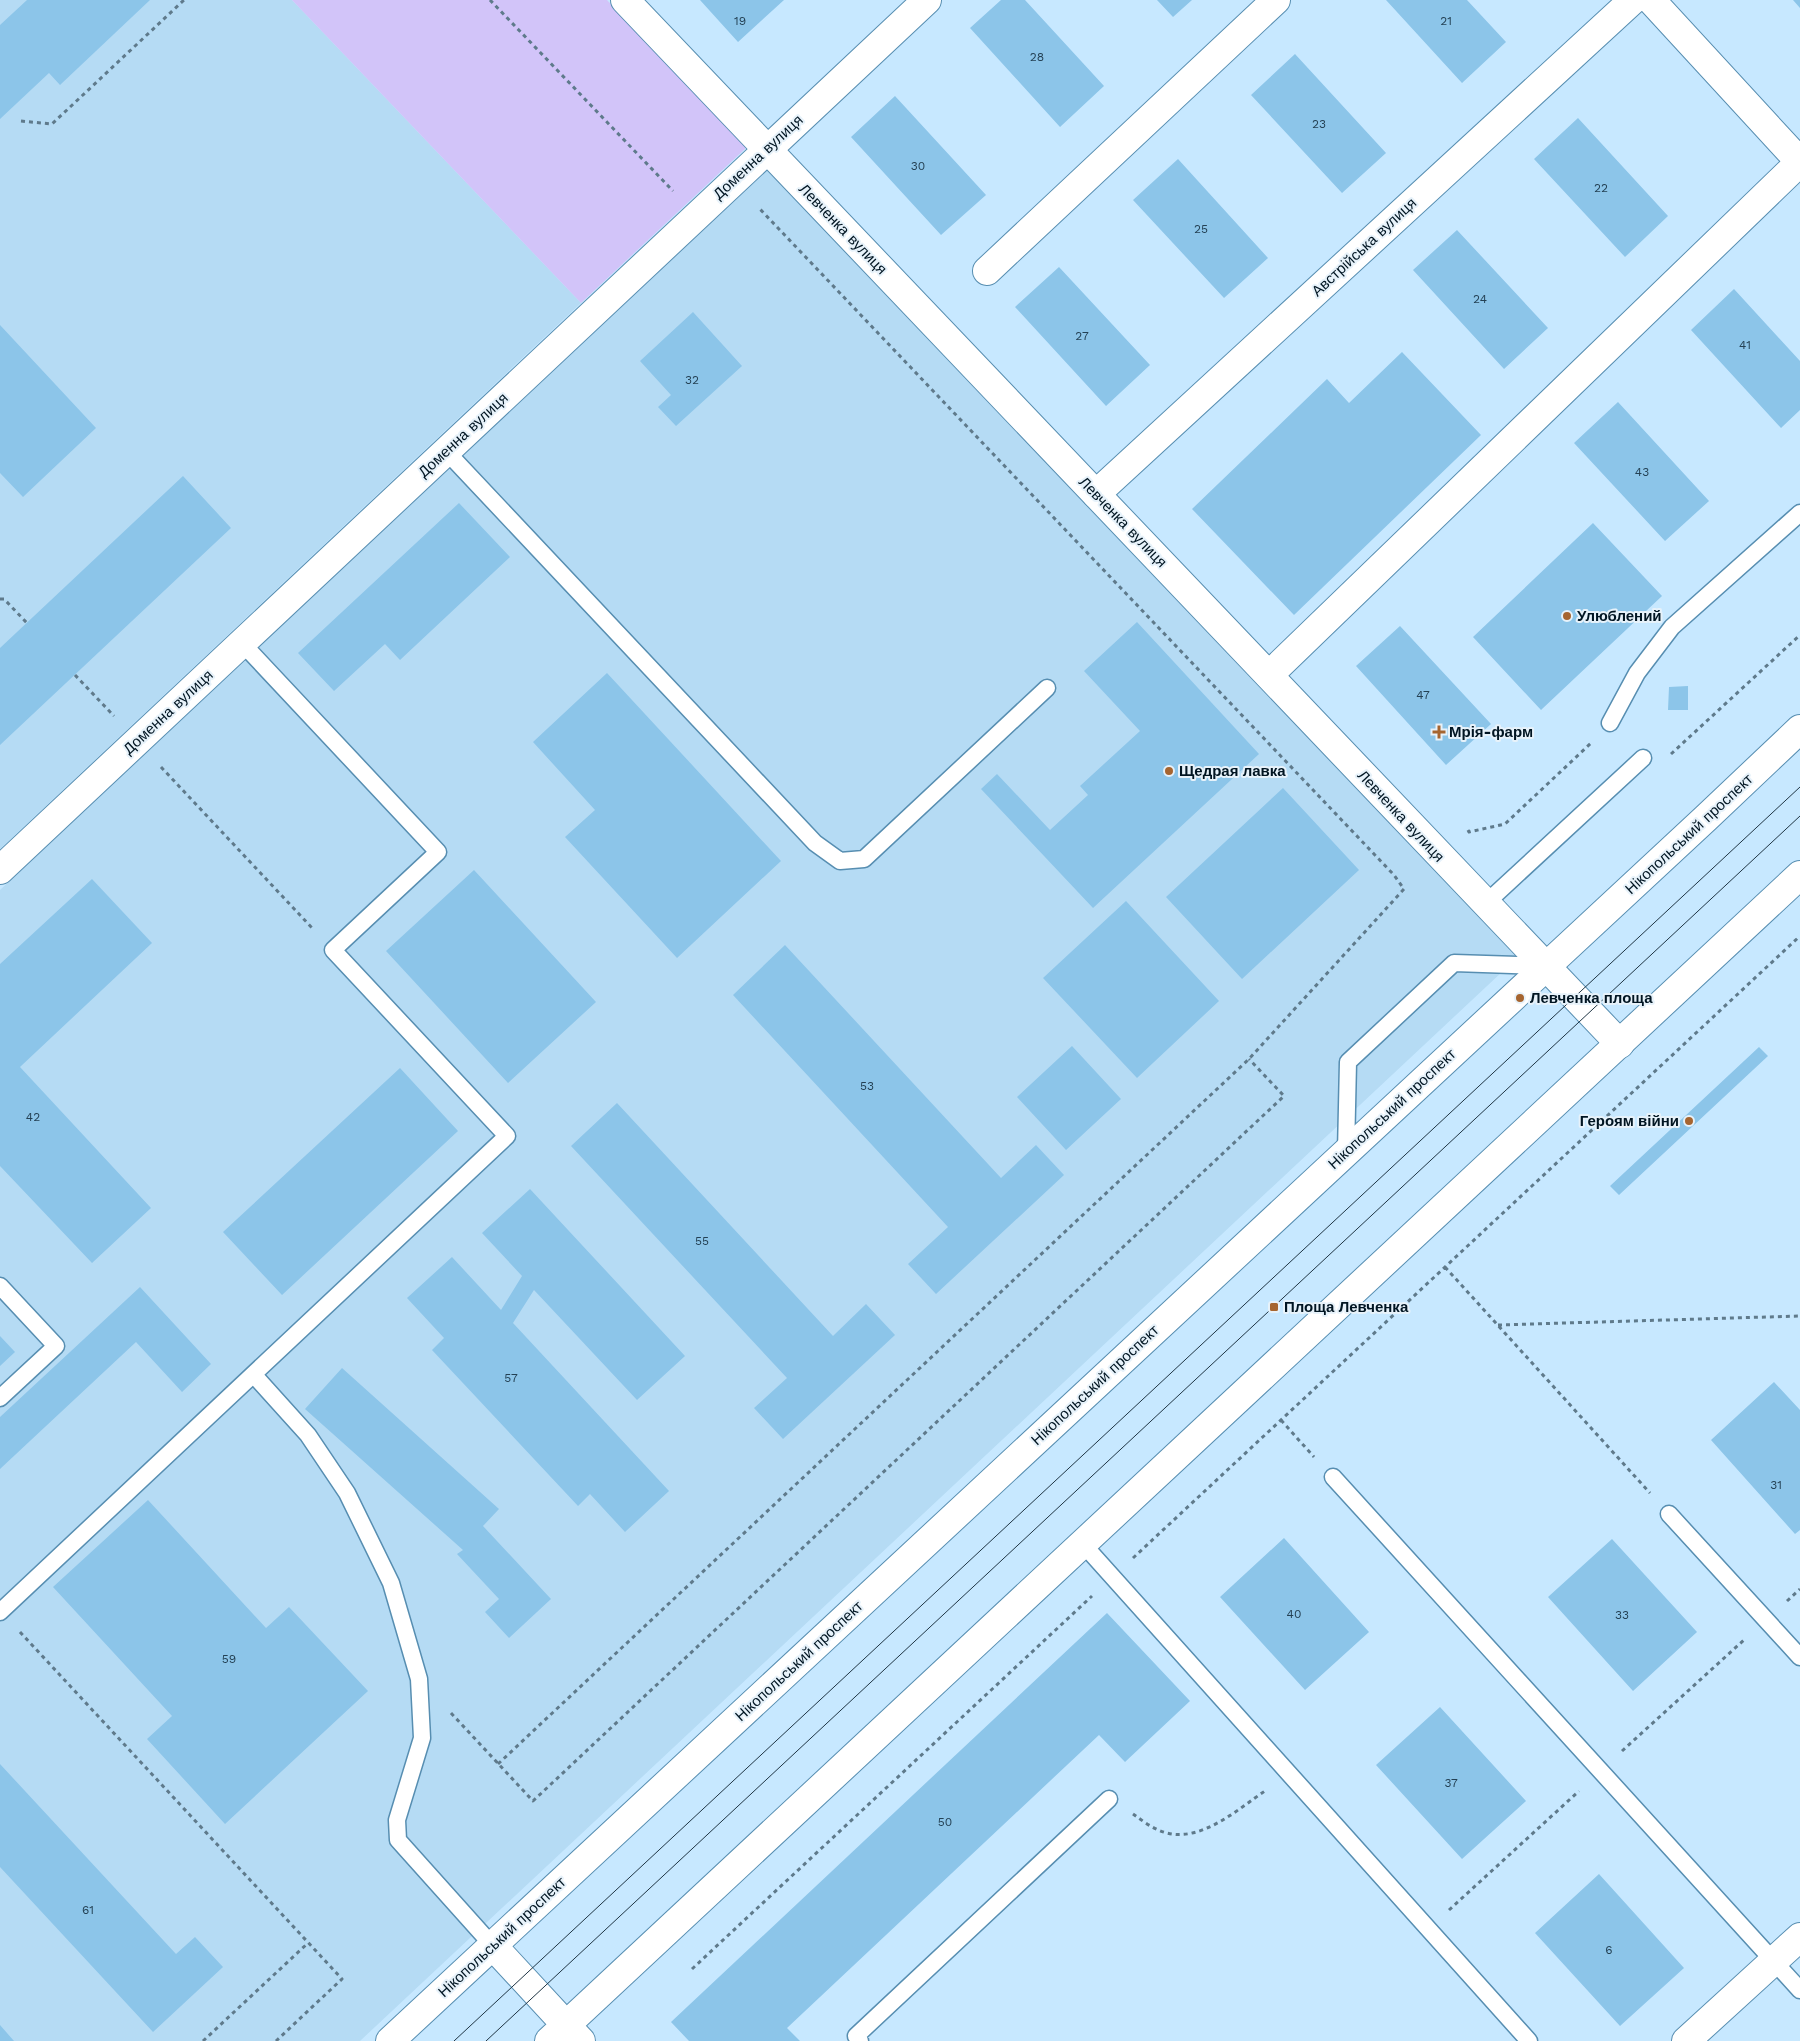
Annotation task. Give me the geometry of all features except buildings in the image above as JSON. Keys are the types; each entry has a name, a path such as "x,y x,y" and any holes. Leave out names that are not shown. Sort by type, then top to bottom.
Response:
{"street":[{"name":"Левченка вулиця","path":"626,0 1620,1044"},
{"name":"Доменна вулиця","path":"0,870 927,0"},
{"path":"987,270 1276,0"},
{"name":"Австрійська вулиця","path":"1096,494 1633,0"},
{"path":"1269,675 1800,162 1650,0"},
{"name":"Нікопольський проспект","path":"390,2041 1800,729"},
{"path":"493,1946 565,2036 1083,1544 1800,875"},
{"path":"1686,2041 1800,1937"}],"lane":[{"path":"446,451 815,843 840,861 864,859 1047,688"},
{"path":"1610,723 1637,673 1672,627 1800,513"},
{"path":"0,1612 507,1136 333,950 438,852 242,643"},
{"path":"1485,904 1525,864 1643,758"},
{"path":"1346,1152 1348,1062 1407,1006 1454,963 1546,966"},
{"path":"0,1286 56,1346 0,1398"},
{"path":"254,1374 308,1435 346,1493 391,1583 419,1679 422,1738 397,1820 398,1840 493,1946"},
{"path":"1333,1477 1800,1990"},
{"path":"1669,1514 1800,1657"},
{"path":"1083,1544 1529,2041"},
{"path":"860,2041 856,2036 1109,1798"}],"path":[{"path":"22,120 52,124 184,0"},
{"path":"490,0 696,216"},
{"path":"498,1764 1249,1059 1404,889 1367,846 757,206"},
{"path":"0,598 4,599 26,623"},
{"path":"1669,756 1800,635"},
{"path":"75,675 333,950"},
{"path":"1469,832 1505,824 1610,723"},
{"path":"692,1969 1800,936"},
{"path":"419,1679 533,1800 1284,1096 1249,1059"},
{"path":"1445,1267 1669,1514"},
{"path":"1497,1325 1800,1316"},
{"path":"1281,1420 1333,1477"},
{"path":"0,1612 342,1979 276,2041"},
{"path":"1109,1798 1150,1825 1168,1833 1188,1834 1211,1826 1290,1774"},
{"path":"203,2041 308,1942"}],"shaded area":[{"path":"0,0 292,0 581,303 0,849"},
{"path":"292,0 607,0 747,147 581,303"},
{"path":"767,168 1518,957 360,2041 0,2041 0,890"}],"tram line":[{"path":"454,2041 1800,787"},
{"path":"486,2041 1800,816"}],"place":[{"name":"Улюблений","path":"1567,616"},
{"name":"Мрія-фарм","path":"1439,732"},
{"name":"Щедрая лавка","path":"1169,771"},
{"name":"Левченка площа","path":"1520,998"},
{"name":"Героям війни","path":"1689,1121"},
{"name":"Площа Левченка","path":"1274,1307"}]}
